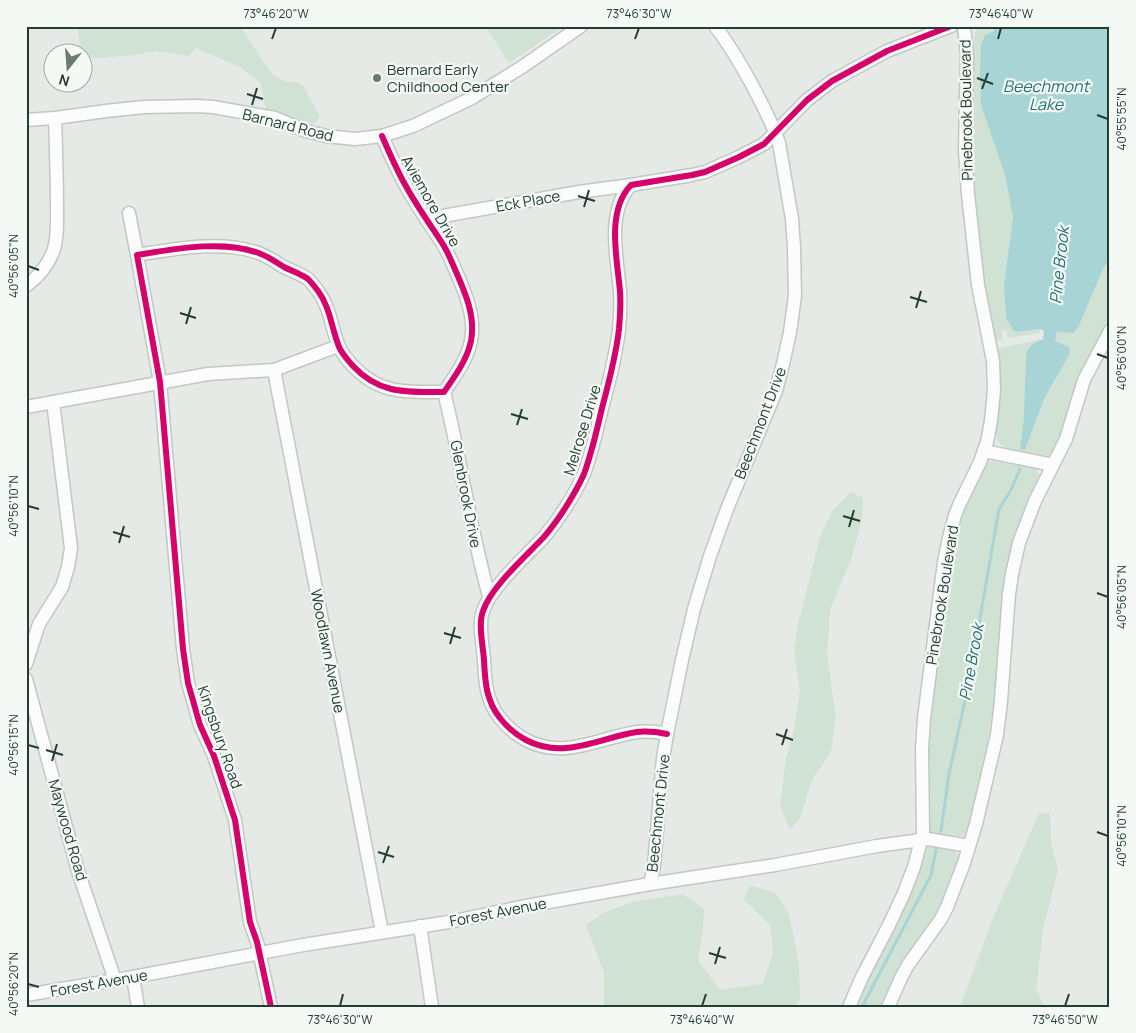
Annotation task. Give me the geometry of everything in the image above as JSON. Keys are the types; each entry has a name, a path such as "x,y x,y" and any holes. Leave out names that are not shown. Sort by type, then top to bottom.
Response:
{"street":[{"name":"Barnard Road","path":"26,120 144,107 197,106 275,118 306,131 326,136 355,139 382,136 413,126 472,98 582,26"},
{"name":"Beechmont Drive","path":"650,884 654,866 667,734 685,647 702,583 727,508 776,391 788,345 795,296 792,219 784,168 775,132 738,59 715,26"},
{"path":"631,185 692,175 712,169 738,157 764,144 811,96 837,78 888,51 951,26"},
{"name":"Pinebrook Boulevard","path":"849,1007 904,893 922,839 924,718 946,556 952,526 960,503 984,451 993,411 994,369 978,285 968,194 965,150 968,55 964,26"},
{"path":"26,286 37,276 54,250 57,179 55,118"},
{"name":"Aviemore Drive","path":"382,136 395,166 445,248 458,276 471,313 471,340 467,354 462,366 444,392"},
{"name":"Eck Place","path":"426,219 631,185"},
{"name":"Melrose Drive","path":"631,185 626,190 619,204 615,228 620,294 619,329 615,359 584,474 575,491 545,535 489,596 482,613 481,636 488,697 499,716 514,732 534,744 547,748 574,748 636,732 667,734"},
{"path":"129,214 160,382"},
{"path":"137,255 164,250 214,246 237,248 260,254 308,280 319,293 328,308 338,346 359,373 386,388 396,391 444,392"},
{"path":"888,1007 908,965 948,907 958,880 969,846 997,735 1009,594 1016,557 1029,514 1069,430 1084,380 1110,331"},
{"path":"26,407 208,374 274,370 338,346"},
{"name":"Woodlawn Avenue","path":"274,370 382,932"},
{"name":"Kingsbury Road","path":"160,382 183,649 188,683 200,725 214,756 235,820 250,922 260,954 271,1007"},
{"name":"Glenbrook Drive","path":"444,392 474,539 489,596"},
{"path":"26,664 39,624 62,587 68,566 70,548 53,402"},
{"path":"984,451 1053,465"},
{"name":"Maywood Road","path":"26,679 78,871 115,980"},
{"name":"Forest Avenue","path":"26,995 303,945 449,922 650,884 775,865 833,853 922,839 934,839 969,846"},
{"path":"420,926 432,1007"},
{"path":"133,977 138,1007"}],"green space":[{"path":"77,26 240,26 274,76 287,82 297,82 304,87 320,117 313,125 266,111 261,83 240,67 196,48 189,56 156,51 135,55 92,58 92,42 79,42"},
{"path":"485,26 564,26 509,63"},
{"path":"980,26 993,26 1005,175 1013,218 1004,284 1016,332 1041,329 1039,333 1008,338 1007,330 1001,330 1003,340 995,341 984,298 969,158 973,42 975,33"},
{"path":"1110,257 1110,322 1090,357 1055,453 1052,452 1049,456 1021,453 1007,449 998,441 996,435 995,349 1043,339 1024,416 1020,449 1025,450 1044,399 1055,381 1069,347 1055,341 1057,332 1074,333 1079,326 1102,271"},
{"path":"992,461 1036,469 1039,475 1038,483 1019,527 987,750 969,829 964,835 958,836 938,834 932,832 927,827 926,751 950,547 957,524 982,468 986,463"},
{"path":"851,492 863,498 862,520 851,559 830,610 827,655 836,718 831,751 812,780 800,818 790,830 780,805 786,759 795,725 800,690 794,653 798,624 820,537 832,511"},
{"path":"1039,813 1050,814 1051,842 1058,871 1044,925 1036,987 1044,1007 960,1007 993,918"},
{"path":"938,846 955,851 959,861 943,909 883,1007 854,1007 923,852 929,847"},
{"path":"750,886 774,892 789,914 799,963 800,999 795,1007 604,1007 604,973 586,925 605,912 633,902 683,894 704,909 703,931 698,960 720,990 763,984 773,952 770,925 743,899"}],"water":[{"name":"Beechmont Lake","path":"993,26 1110,26 1110,257 1102,271 1079,326 1074,333 1057,332 1055,341 1069,347 1070,352 1044,399 1025,450 1020,449 1024,416 1026,356 1034,343 1043,339 1044,331 1041,329 1016,332 1006,318 1004,284 1013,218 1005,175 981,105 981,44 985,35 994,31"}],"waterway":[{"name":"Pine Brook","path":"941,831 949,774 968,687 999,509 1011,490 1020,469"},
{"name":"Pine Brook","path":"862,1007 931,875 936,849"}],"cycle path":[{"path":"667,734 637,732 568,748 540,746 526,740 508,727 492,705 487,690 481,635 483,611 493,592 549,531 576,490 584,474 612,369 619,329 620,296 615,235 618,208 623,196 631,185 705,172 739,157 764,144 807,100 832,81 887,51 951,26"},
{"path":"271,1007 257,942 250,922 235,820 214,756 200,725 188,683 183,649 160,382 137,255 183,248 216,246 247,249 264,255 305,277 313,285 325,304 340,350 363,375 384,387 395,390 444,392 467,355 472,331 470,312 465,294 447,251 403,182 382,136"}],"place":[{"name":"Bernard Early Childhood Center","path":"377,78"}]}
